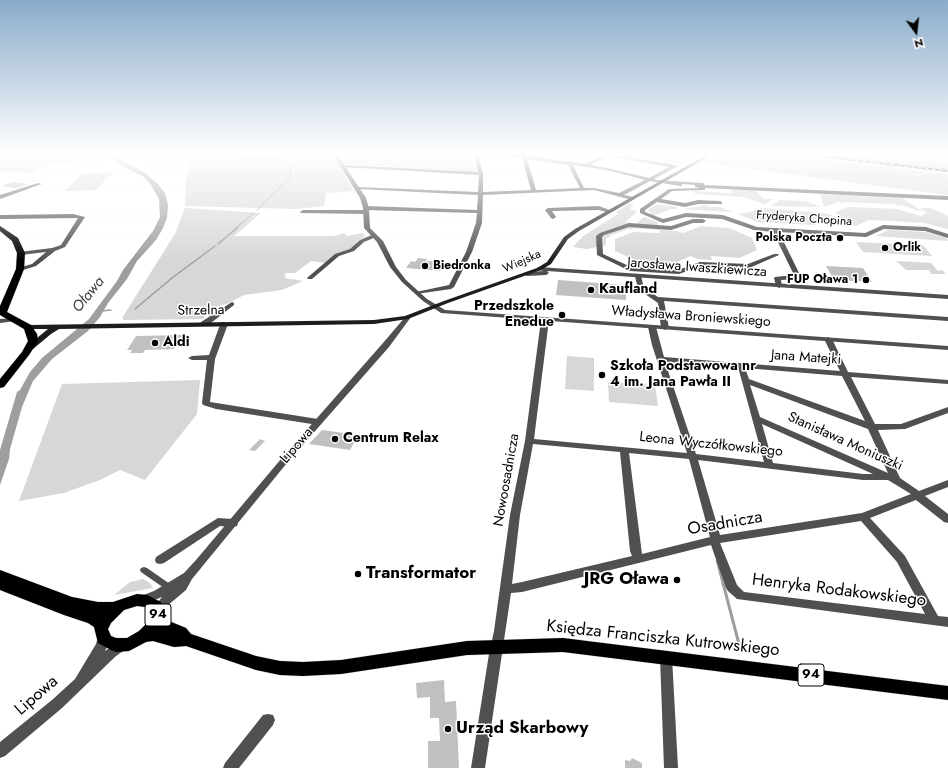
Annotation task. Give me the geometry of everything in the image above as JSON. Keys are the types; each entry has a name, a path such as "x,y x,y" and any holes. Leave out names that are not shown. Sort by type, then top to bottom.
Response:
{"main road":[{"name":"Wiejska","path":"408,317 434,306 538,269 548,263 568,236 646,190"},
{"path":"0,228 15,240 21,252 20,269 1,316 14,320 28,327 33,336 30,347"},
{"name":"Strzelna","path":"28,327 374,322 408,317"},
{"path":"0,385 30,347 48,332 62,326"},
{"name":"94","path":"0,576 71,602 98,608 115,608"},
{"path":"0,584 69,611 93,618 110,644 123,645"},
{"name":"94","path":"102,631 105,619 115,608 128,601 142,600 152,603 158,614 154,626 144,636 135,642 123,645"},
{"name":"Księdza Franciszka Kutrowskiego","path":"158,614 164,625 181,633 186,639"},
{"name":"Księdza Franciszka Kutrowskiego","path":"144,636 153,635 174,640 186,639 256,663 280,668 303,669 341,667 438,651 496,646 564,645 948,693"}],"street":[{"path":"0,197 22,190"},
{"name":"Władysława Broniewskiego","path":"358,190 366,210 367,228 380,242 398,274 434,306 447,312 947,349"},
{"path":"366,190 480,194 600,190 632,198"},
{"path":"418,293 451,287 469,252 479,223 480,190"},
{"path":"620,195 629,190"},
{"path":"655,200 672,190"},
{"path":"791,190 948,198"},
{"path":"655,200 685,205 698,202 720,203"},
{"name":"Fryderyka Chopina","path":"655,200 642,210 641,215 665,221 686,215 723,217 756,229 866,235 883,227 926,229 948,236"},
{"path":"553,218 548,210 599,208 609,211"},
{"path":"303,212 366,210 480,212"},
{"path":"0,217 82,217 65,244 53,250 34,265 20,269"},
{"path":"739,223 693,221 671,228 629,225 599,236 600,255 630,269 679,272 700,264 749,266 776,255"},
{"path":"775,230 798,277 777,278 779,286"},
{"path":"310,278 337,255 352,250 366,239 374,236"},
{"path":"21,252 53,250"},
{"path":"548,263 551,268 556,270"},
{"name":"Jarosława Iwaszkiewicza","path":"538,269 948,297"},
{"name":"Jarosława Iwaszkiewicza","path":"538,269 548,273"},
{"name":"Jarosława Iwaszkiewicza","path":"527,274 587,273"},
{"path":"638,276 641,289 659,299 948,319"},
{"path":"659,299 662,305 665,328"},
{"path":"204,324 232,304"},
{"name":"Lipowa","path":"158,614 163,603 182,587 188,576 216,545 318,422 398,332 408,317"},
{"name":"Nowoosadnicza","path":"478,768 519,489 529,441 545,320"},
{"path":"224,324 212,358 206,403 216,406 318,422"},
{"name":"Henryka Rodakowskiego","path":"652,327 692,456 715,540 732,588 741,596 948,622"},
{"path":"828,339 872,427 893,478"},
{"path":"192,358 212,358"},
{"name":"Jana Matejki","path":"662,359 948,382"},
{"path":"741,366 769,464"},
{"path":"744,380 872,427 902,427 948,410"},
{"name":"Stanisława Moniuszki","path":"757,420 763,420 893,478 948,519"},
{"name":"Leona Wyczółkowskiego","path":"529,441 692,456 870,477 893,478"},
{"path":"624,450 635,551 638,558"},
{"path":"868,467 873,472 870,477"},
{"name":"Osadnicza","path":"505,589 522,587 715,540 863,517 948,483"},
{"path":"863,517 901,559 935,620"},
{"path":"160,560 218,522 233,523"},
{"path":"144,570 167,586"},
{"name":"Lipowa","path":"142,600 158,594 188,576"},
{"name":"Lipowa","path":"78,682 102,645 102,631"},
{"name":"Lipowa","path":"0,751 53,707 78,682 112,652 123,645"},
{"path":"666,657 671,768"},
{"path":"230,768 268,720"}],"shaded area":[{"path":"66,190 96,190 96,190 65,191"},
{"path":"154,190 162,190 165,193 168,205 167,218 156,240 137,261 127,279 108,303 100,317 88,331 52,359 33,381 22,407 10,449 9,459 0,485 0,450 17,392 20,390 30,372 42,358 89,319 117,281 123,270 153,231 160,217 159,199"},
{"path":"186,190 354,191 326,193 324,206 296,209 185,206"},
{"path":"731,190 755,190 764,199 774,199 764,204 744,197 695,194 694,191 732,193"},
{"path":"909,190 948,190 948,195"},
{"path":"820,194 903,198 923,212 900,205 897,206 895,204 838,202 824,207"},
{"path":"779,200 806,201 821,207 771,206"},
{"path":"629,203 633,205 630,209 637,212 625,222 635,224 644,217 657,222 660,230 633,228 632,230 628,229 609,236 611,237 606,238 606,245 587,249 573,247 583,236 618,214 616,212"},
{"path":"657,204 677,207 678,209 671,209 653,216 648,210"},
{"path":"708,205 709,207 719,207 733,212 682,209"},
{"path":"848,207 897,209 921,216 927,213 920,208 931,208 948,216 948,229 924,223 874,220 875,221 869,220 856,226 846,224 836,212"},
{"path":"185,208 261,213 234,236 335,236 344,233 347,236 363,233 365,236 356,242 358,243 353,248 326,263 311,261 295,273 287,273 284,275 286,276 285,278 303,281 282,290 244,295 209,312 203,319 124,320 122,318 175,234"},
{"path":"762,208 824,213 833,216 827,217 828,219 814,225 758,222 738,214 755,211 753,210"},
{"path":"701,226 729,228 752,238 757,250 739,258 711,256 712,260 698,259 691,256 672,264 637,261 615,251 615,239 634,232 660,233 660,230 677,231 683,233"},
{"path":"888,230 926,232 946,238 948,241 876,236"},
{"name":"Orlik","path":"856,242 923,245 932,256 863,252"},
{"path":"896,261 931,263 938,271 942,270 946,274 931,274 929,270 906,270"},
{"path":"567,356 594,358 594,391 565,389"},
{"path":"200,380 197,414 145,480 120,470 100,480 64,493 19,501 62,384"},
{"path":"608,382 655,385 658,406 609,402"},
{"path":"143,579 150,583 153,588 114,595 130,582"}],"building":[{"name":"Biedronka","path":"418,258 427,259 426,261 440,262 439,264 444,265 440,271 406,268 411,261 415,262"},
{"path":"826,266 863,268 872,282 834,280"},
{"name":"Kaufland","path":"558,280 626,285 626,300 556,295"},
{"name":"Aldi","path":"182,335 174,349 145,350 143,353 130,353 132,350 127,350 136,336"},
{"name":"Centrum Relax","path":"322,430 358,435 350,450 309,444"},
{"path":"260,439 265,441 255,451 249,450"},
{"name":"Urząd Skarbowy","path":"444,680 445,702 456,701 459,768 428,768 428,741 440,741 439,718 430,718 430,697 417,698 416,683"},
{"path":"632,758 642,763 642,768 625,768 625,760 630,761"}],"waterway":[{"path":"257,210 278,190"},
{"path":"236,228 254,213"},
{"path":"218,244 238,227"},
{"path":"135,309 172,278 215,246"},
{"path":"102,311 111,310"},
{"path":"717,561 723,584"},
{"path":"723,583 740,648"}],"place":[{"name":"Polska Poczta","path":"840,238"},
{"name":"Orlik","path":"885,248"},
{"name":"Biedronka","path":"425,266"},
{"name":"FUP Oława 1","path":"866,280"},
{"name":"Kaufland","path":"591,290"},
{"name":"Przedszkole Enedue","path":"562,315"},
{"name":"Aldi","path":"155,343"},
{"name":"Szkoła Podstawowa nr 4 im. Jana Pawła II","path":"602,375"},
{"name":"Centrum Relax","path":"335,439"},
{"name":"Transformator","path":"358,574"},
{"name":"JRG Oława","path":"677,580"},
{"name":"Urząd Skarbowy","path":"448,729"}],"water label":[{"name":"Oława","path":"89,295"}]}
